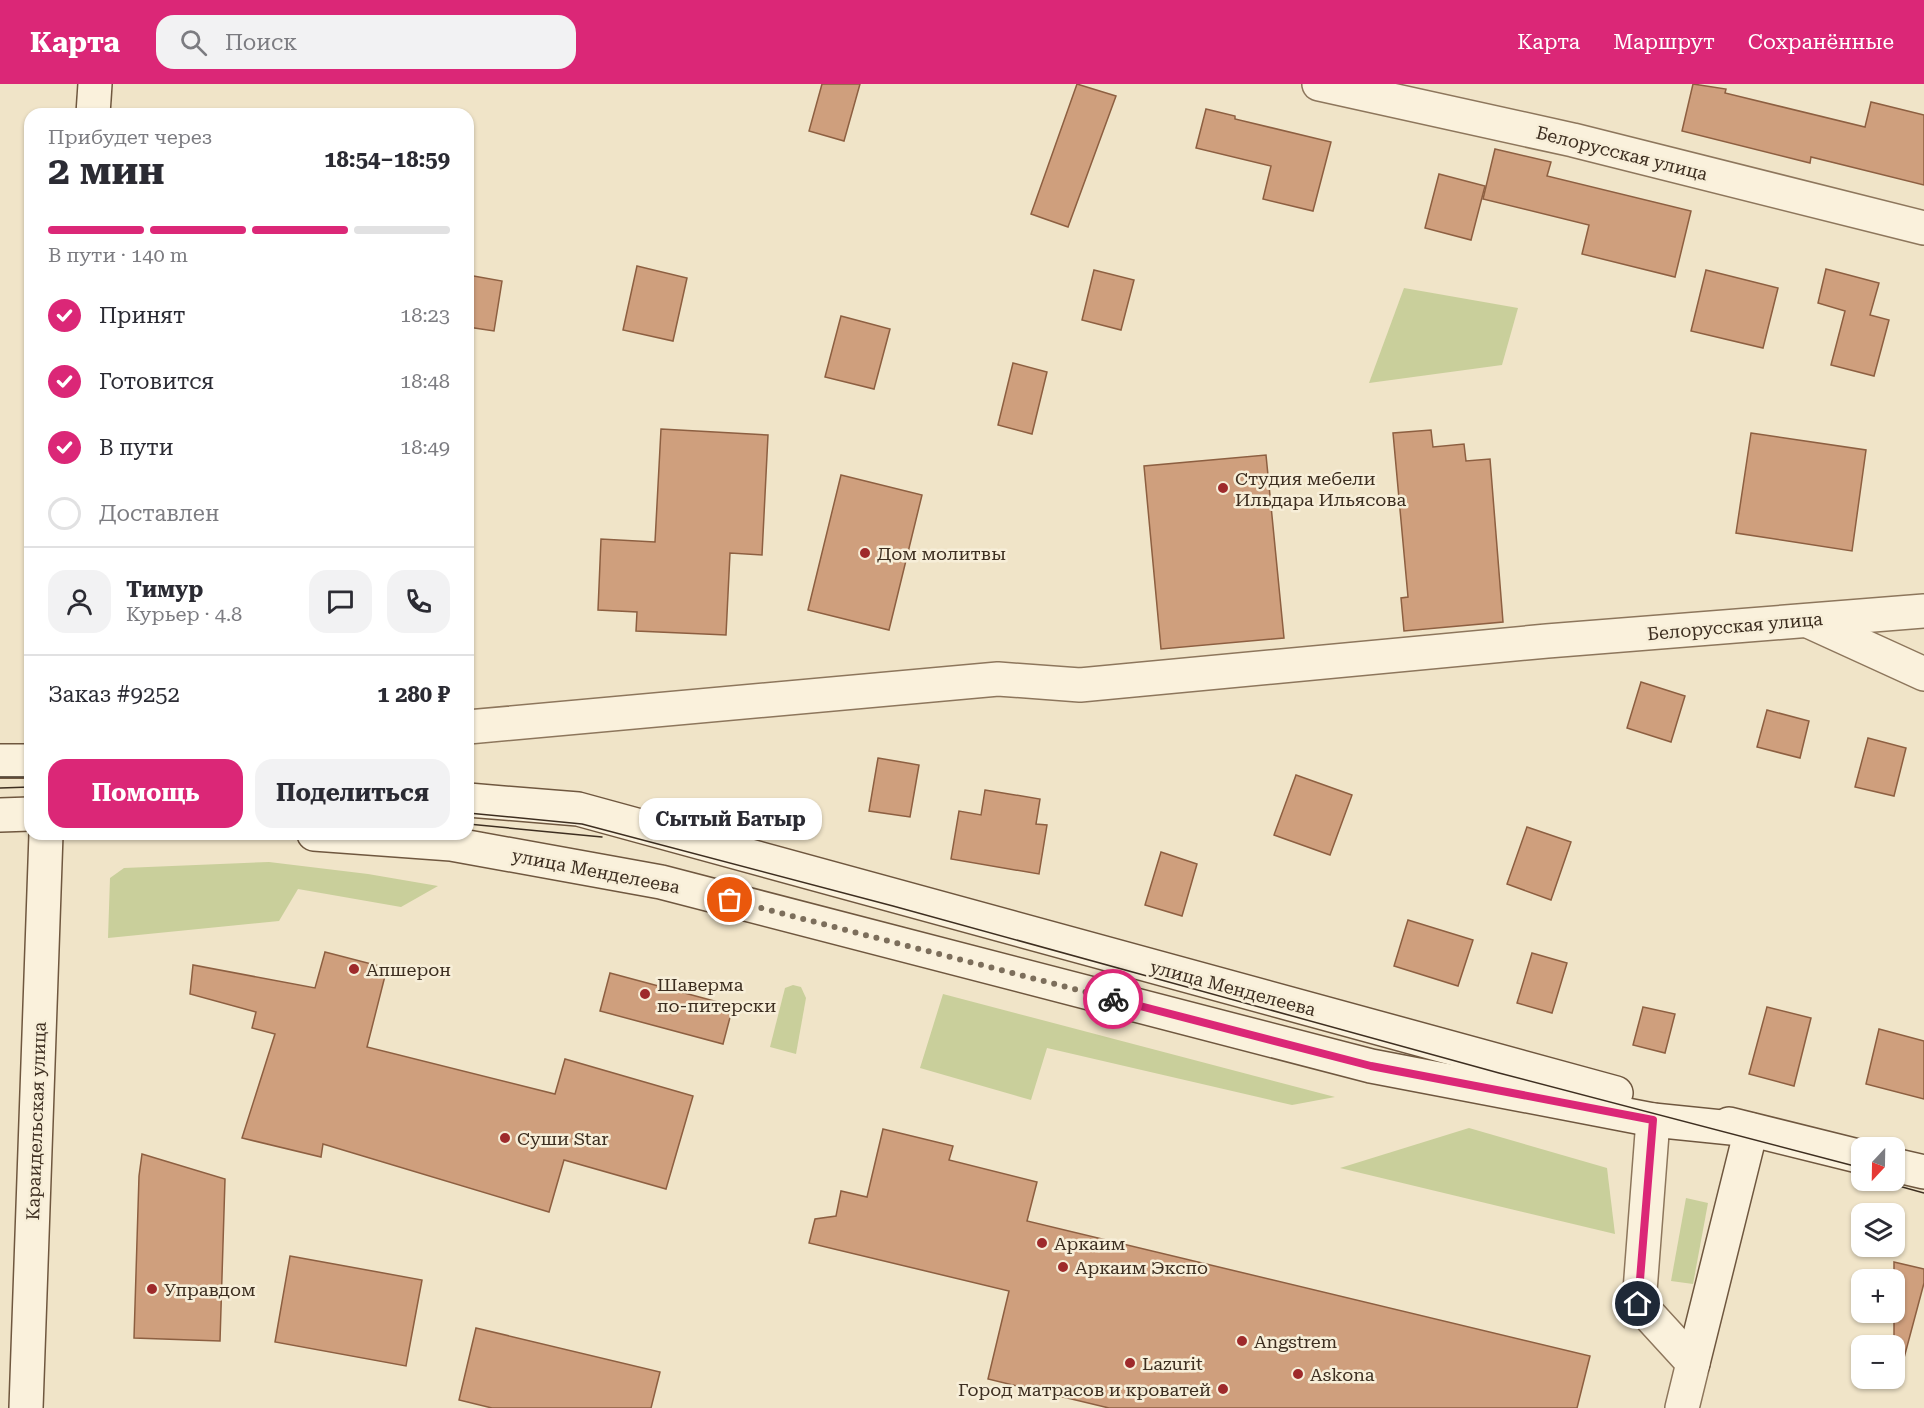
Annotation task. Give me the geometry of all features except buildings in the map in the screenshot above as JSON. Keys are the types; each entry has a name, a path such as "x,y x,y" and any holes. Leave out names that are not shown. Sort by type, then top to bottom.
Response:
{"street":[{"path":"93,108 95,84"},
{"name":"Белорусская улица","path":"1319,84 1573,140 1924,228"},
{"name":"Белорусская улица","path":"474,726 998,679 1080,685 1806,619 1924,611"},
{"path":"1806,619 1924,674"},
{"path":"0,761 24,761"},
{"name":"улица Менделеева","path":"474,800 578,809 1751,1130 1851,1154"},
{"path":"0,815 24,814"},
{"name":"Караидельская улица","path":"26,1408 46,840"},
{"name":"улица Менделеева","path":"396,840 451,844 661,882 1371,1066 1653,1120 1751,1130"},
{"path":"1653,1120 1638,1304 1693,1363"},
{"path":"1682,1408 1751,1130"},
{"path":"1905,1168 1924,1172"}],"green space":[{"path":"1404,288 1518,308 1502,365 1369,383"},
{"path":"269,862 368,874 438,886 401,907 298,889 279,921 108,938 110,878 124,868"},
{"path":"793,985 801,987 806,998 796,1054 770,1047 785,988"},
{"path":"943,994 1335,1097 1292,1105 1047,1048 1031,1100 920,1068"},
{"path":"1469,1128 1607,1168 1615,1234 1340,1168"},
{"path":"1686,1198 1708,1203 1693,1284 1671,1281"}],"tram line":[{"path":"0,777 24,777"},
{"path":"0,788 24,787"},
{"path":"474,814 582,824 893,906 1499,1073 1851,1165"},
{"path":"474,825 602,837"},
{"path":"1905,1188 1924,1193"}],"way so far":[{"path":"730,900 1113,999"}],"place":[{"name":"Студия мебели Ильдара Ильясова","path":"1223,488"},
{"name":"Дом молитвы","path":"865,553"},
{"name":"Сытый Батыр","path":"730,900"},
{"name":"Апшерон","path":"354,969"},
{"name":"Шаверма по-питерски","path":"645,994"},
{"name":"Суши Star","path":"505,1138"},
{"name":"Аркаим","path":"1042,1243"},
{"name":"Аркаим Экспо","path":"1063,1267"},
{"name":"Управдом","path":"152,1289"},
{"name":"Angstrem","path":"1242,1341"},
{"name":"Lazurit","path":"1130,1363"},
{"name":"Askona","path":"1298,1374"},
{"name":"Город матрасов и кроватей","path":"1223,1389"}],"route":[{"path":"1113,999 1371,1066 1653,1120 1638,1304"}]}
